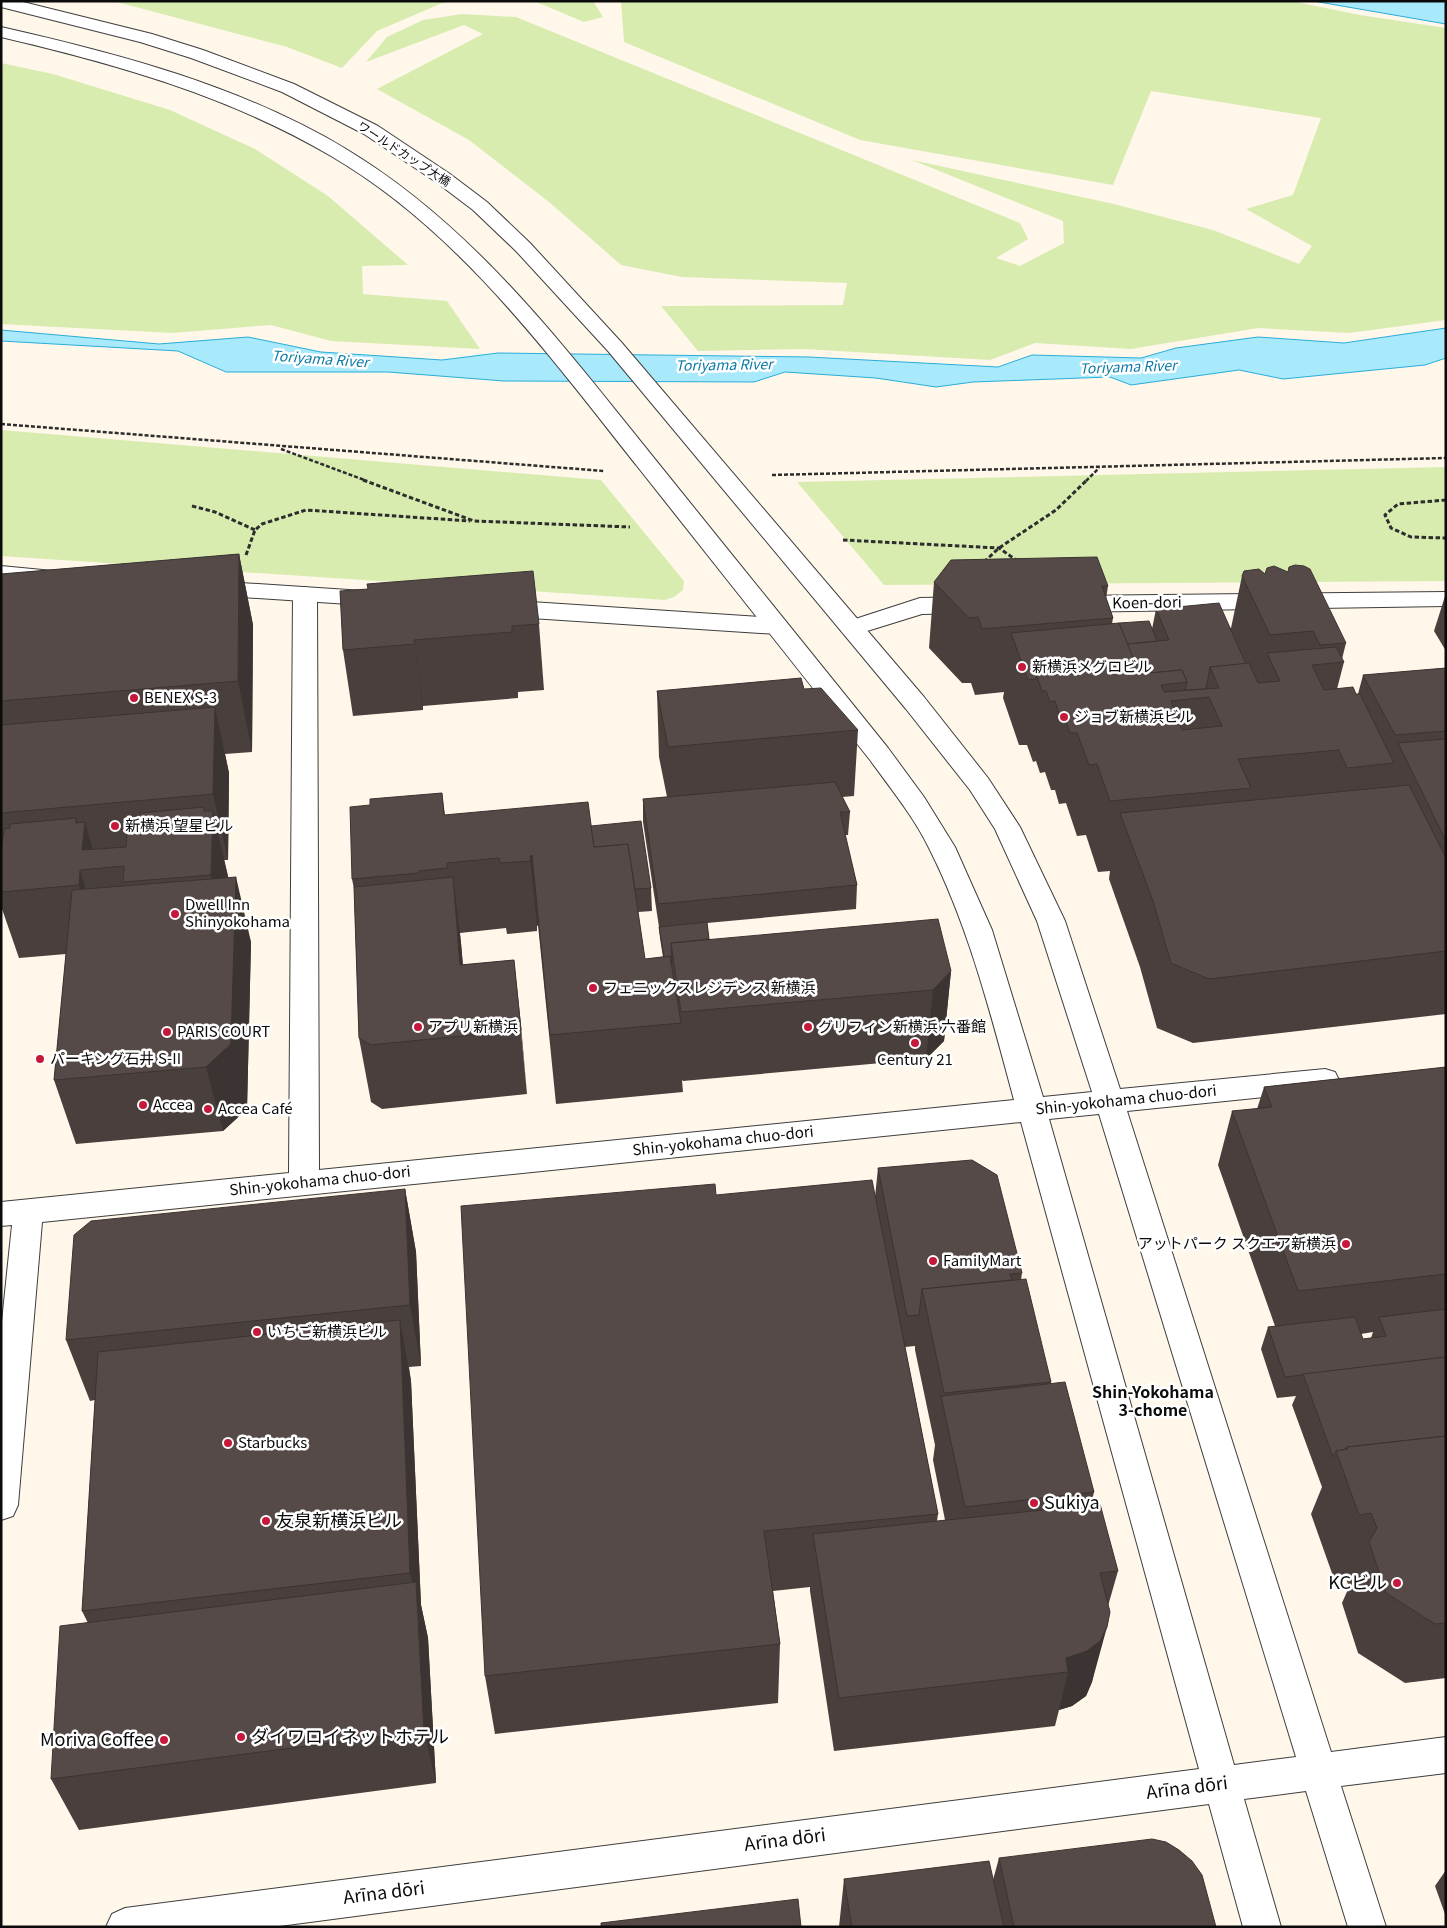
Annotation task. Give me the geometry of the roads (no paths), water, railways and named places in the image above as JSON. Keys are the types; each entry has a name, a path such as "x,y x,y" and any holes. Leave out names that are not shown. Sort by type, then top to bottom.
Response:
{"street":[{"name":"ワールドカップ大橋","path":"1,2 146,38 246,71 288,88 330,108 404,151 480,206 523,247 615,347 943,736 979,784 1007,827 1051,921 1110,1102 1367,1927"},
{"path":"1,32 98,55 209,90 253,108 293,127 364,169 436,223 471,258 562,358 885,761 915,803 942,847 978,930 1032,1110 1262,1927"},
{"path":"1,573 70,578"},
{"path":"187,586 404,601"},
{"path":"304,1183 305,594"},
{"name":"Koen-dori","path":"1049,604 1446,599"},
{"path":"851,628 920,606 989,605"},
{"path":"484,607 777,626"},
{"name":"Shin-yokohama chuo-dori","path":"14,1212 1348,1078"},
{"path":"1,1505 14,1212"},
{"name":"Arīna dōri","path":"125,1927 1446,1755"}],"water":[{"path":"1313,1 1446,1 1446,24"},
{"name":"Toriyama River","path":"1446,328 1446,358 1425,365 1283,379 1239,370 1131,385 1110,377 973,382 936,387 876,378 785,372 754,382 504,381 388,372 226,372 178,351 1,341 1,330 159,344 248,337 321,352 442,360 498,353 809,357 998,367 1032,355 1141,358 1176,348 1258,337 1344,343"}],"place":[{"name":"新横浜メグロビル","path":"1022,667"},
{"name":"BENEX S-3","path":"134,698"},
{"name":"ジョブ新横浜ビル","path":"1064,717"},
{"name":"新横浜 望星ビル","path":"115,826"},
{"name":"Dwell Inn Shinyokohama","path":"175,914"},
{"name":"フェニックスレジデンス 新横浜","path":"593,988"},
{"name":"アプリ新横浜","path":"418,1027"},
{"name":"グリフィン新横浜 六番館","path":"808,1027"},
{"name":"PARIS COURT","path":"167,1032"},
{"name":"Century 21","path":"915,1043"},
{"name":"パーキング石井 S-II","path":"40,1059"},
{"name":"Accea","path":"143,1105"},
{"name":"Accea Café","path":"208,1109"},
{"name":"アットパーク スクエア新横浜","path":"1346,1244"},
{"name":"FamilyMart","path":"933,1261"},
{"name":"いちご新横浜ビル","path":"257,1332"},
{"name":"Starbucks","path":"228,1443"},
{"name":"Sukiya","path":"1034,1503"},
{"name":"友泉新横浜ビル","path":"266,1521"},
{"name":"KCビル","path":"1397,1583"},
{"name":"ダイワロイネットホテル","path":"241,1737"},
{"name":"Moriva Coffee","path":"164,1740"}],"district":[{"name":"Shin-Yokohama 3-chome","path":"1153,1401"}]}
